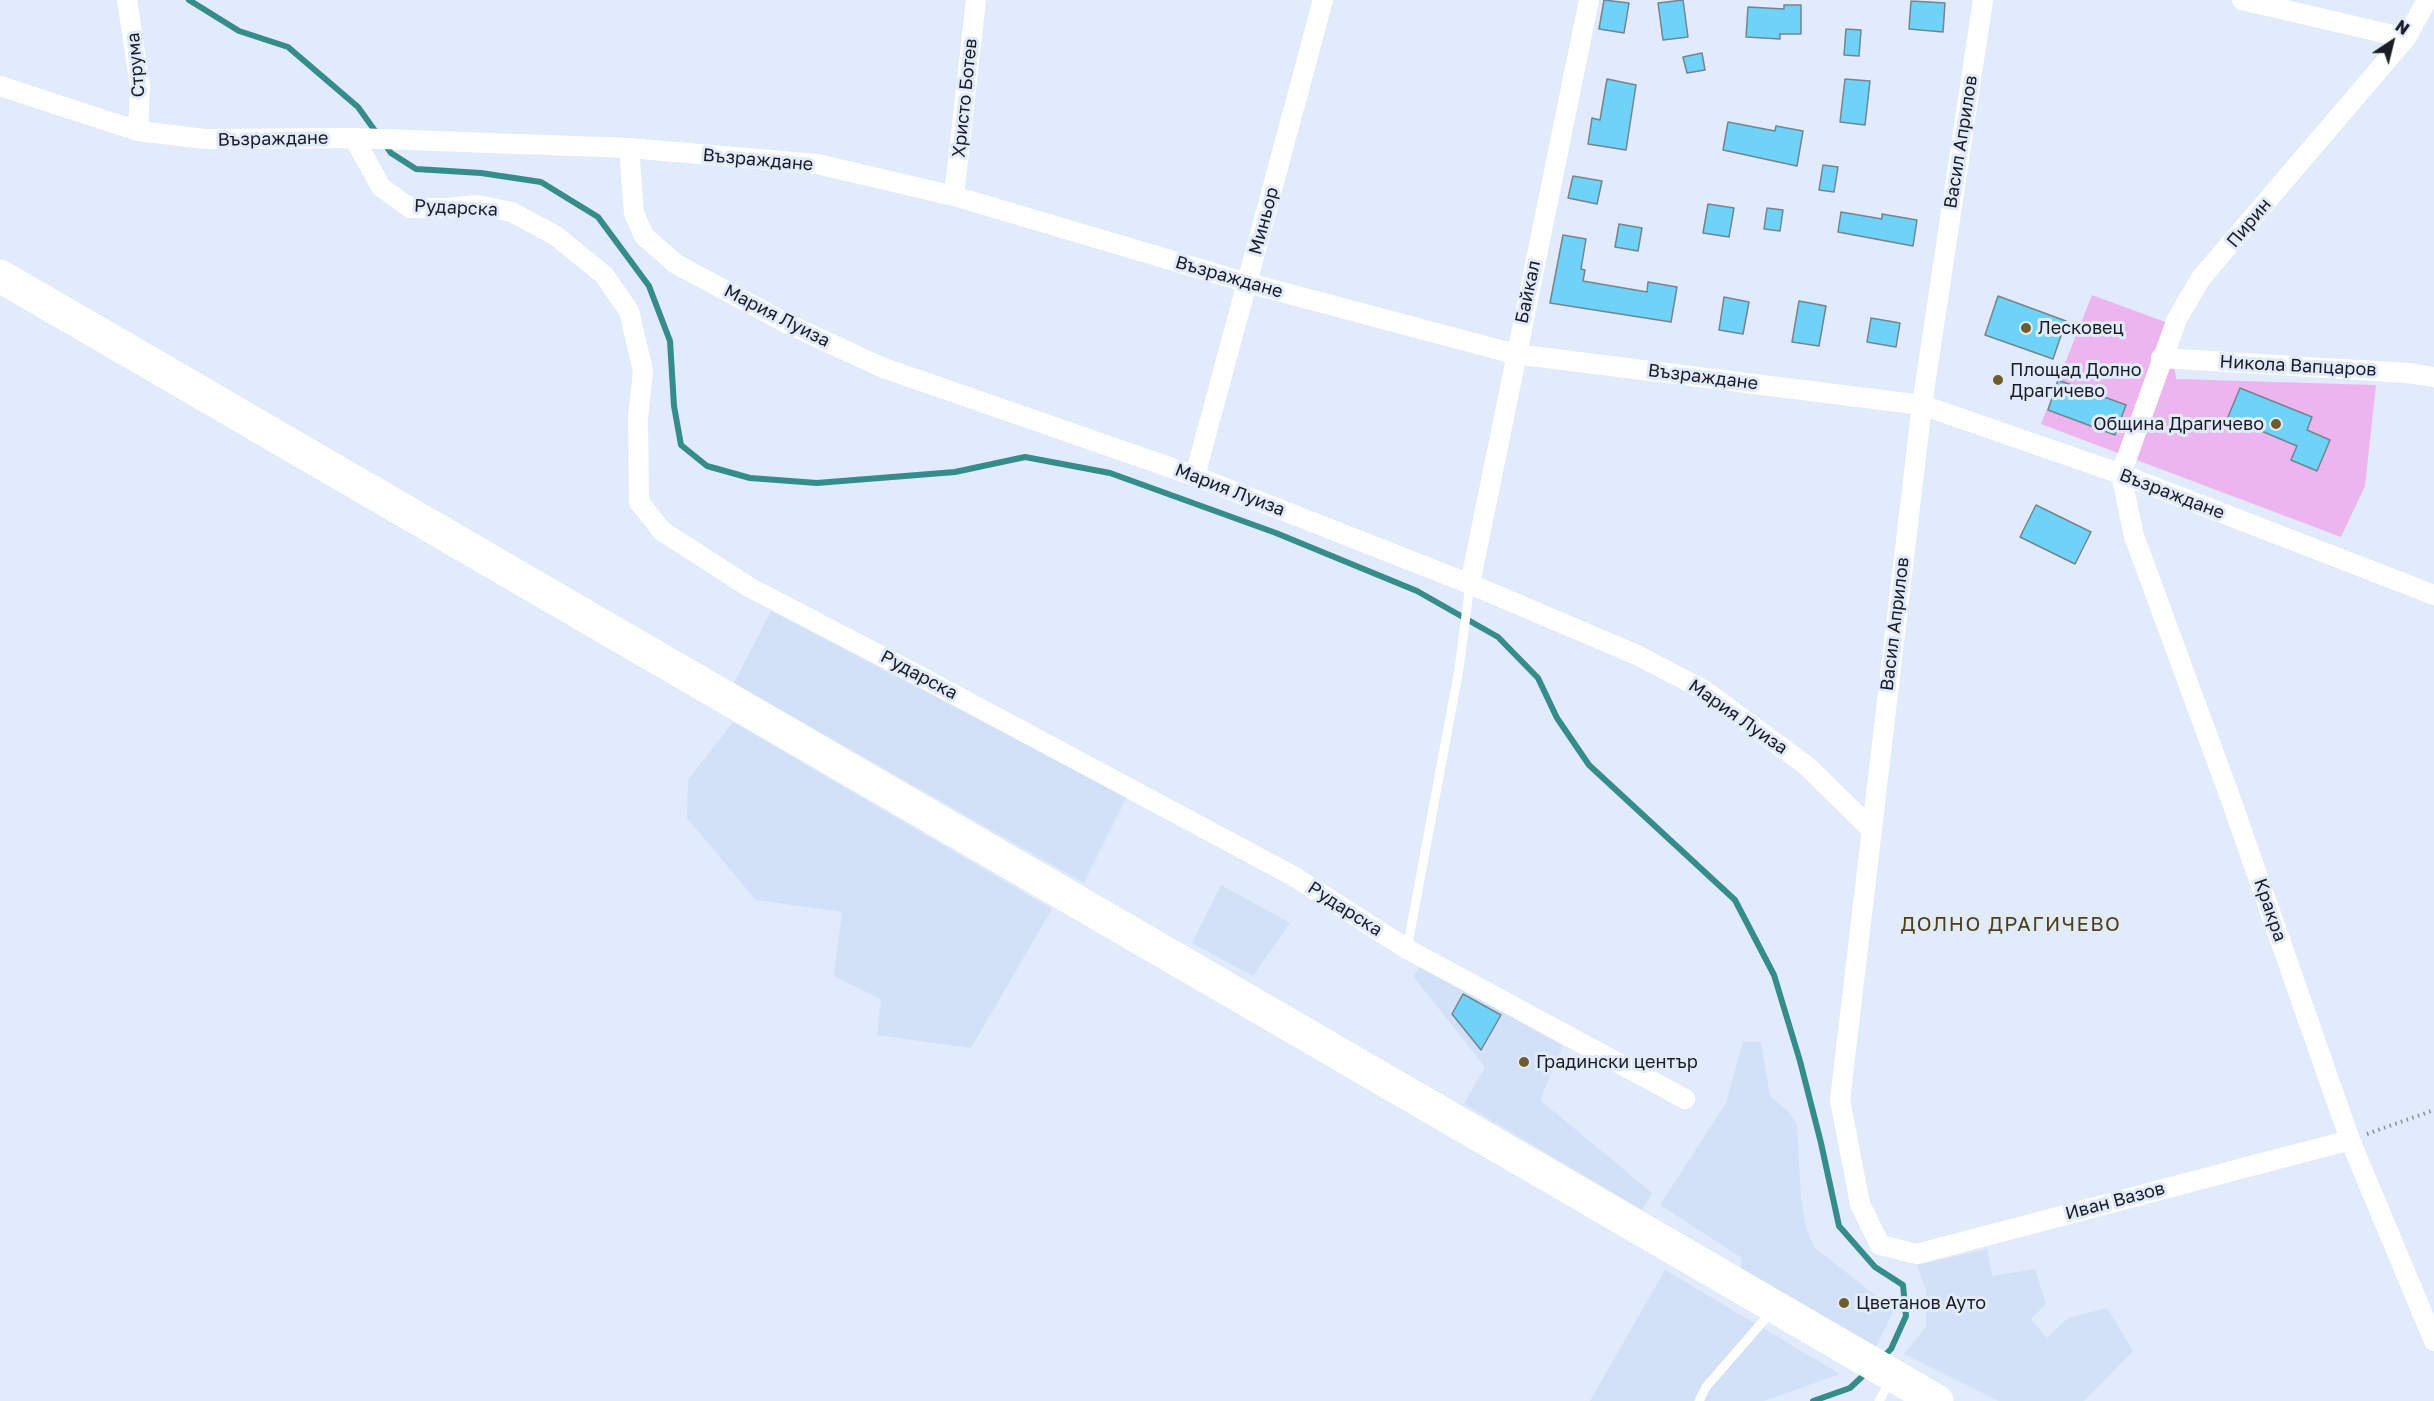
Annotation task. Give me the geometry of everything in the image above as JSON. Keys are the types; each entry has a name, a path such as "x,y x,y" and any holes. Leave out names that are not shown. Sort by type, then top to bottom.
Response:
{"highway":[{"path":"0,276 1776,1307 1880,1376 1937,1401"}],"street":[{"name":"Струма","path":"127,0 140,86 138,132"},
{"name":"Христо Ботев","path":"954,196 976,0"},
{"name":"Миньор","path":"1196,476 1323,0"},
{"name":"Байкал","path":"1470,584 1515,354 1589,0"},
{"name":"Васил Априлов","path":"1880,1245 1860,1204 1840,1100 1922,405 1983,0"},
{"path":"2242,0 2406,38"},
{"name":"Пирин","path":"2121,474 2177,319 2202,278 2406,38 2427,0"},
{"name":"Възраждане","path":"0,86 138,132 206,139 360,138 629,148 817,164 954,196 1248,283 1515,354 1922,405 2121,474 2434,595"},
{"name":"Рударска","path":"360,138 381,187 410,208 477,205 512,212 556,236 604,275 628,311 643,371 638,418 639,502 662,531 749,587 960,697 1295,877 1407,950 1685,1099"},
{"name":"Мария Луиза","path":"629,148 634,213 644,236 676,264 786,323 881,367 1196,476 1470,584 1637,655 1704,690 1807,766 1871,829"},
{"name":"Никола Вапцаров","path":"2161,358 2408,373 2434,377"},
{"name":"Кракра","path":"2121,474 2134,536 2226,786 2350,1140 2434,1341"},
{"name":"Иван Вазов","path":"1880,1245 1917,1254 2350,1140"}],"lane":[{"path":"1407,950 1464,632 1470,584"},
{"path":"1699,1401 1706,1387 1776,1307"}],"path":[{"path":"2350,1140 2434,1110"}],"shaded area":[{"path":"2092,295 2168,323 2176,379 2376,385 2365,486 2341,537 2041,424"},
{"path":"771,611 1127,797 1084,883 734,683"},
{"path":"733,722 1052,909 971,1048 877,1035 881,999 834,976 842,912 756,900 687,818 688,780"},
{"path":"1221,885 1290,923 1253,976 1192,943"},
{"path":"1421,966 1563,1046 1540,1100 1652,1193 1642,1210 1464,1104 1485,1067 1413,976"},
{"path":"1743,1042 1761,1042 1770,1096 1789,1112 1797,1124 1801,1196 1806,1228 1814,1247 1894,1310 1876,1347 1741,1269 1742,1258 1660,1205 1726,1103"},
{"path":"1987,1249 1992,1276 2035,1269 2046,1304 2031,1319 2047,1338 2068,1318 2107,1308 2133,1351 2084,1401 1999,1401 1904,1354 1926,1327 1926,1291 1917,1265"},
{"path":"1665,1270 1840,1374 1764,1401 1590,1401"}],"building":[{"path":"1604,0 1629,3 1624,33 1599,29"},
{"path":"1683,0 1688,37 1663,40 1658,3"},
{"path":"1911,1 1945,3 1943,32 1909,29"},
{"path":"1784,5 1801,5 1801,34 1780,34 1780,39 1746,37 1748,7 1784,9"},
{"path":"1846,29 1861,30 1859,56 1844,55"},
{"path":"1702,53 1705,70 1687,73 1683,57"},
{"path":"1607,79 1636,85 1626,150 1588,144 1592,118 1600,120"},
{"path":"1845,79 1870,81 1865,125 1840,122"},
{"path":"1728,122 1775,131 1776,126 1803,131 1797,166 1723,150"},
{"path":"1823,165 1838,167 1834,192 1819,190"},
{"path":"1573,176 1602,181 1597,204 1568,198"},
{"path":"1708,204 1734,208 1729,237 1703,233"},
{"path":"1767,208 1783,210 1780,231 1764,229"},
{"path":"1841,212 1882,219 1882,214 1917,220 1913,246 1838,232"},
{"path":"1619,224 1642,228 1638,251 1615,247"},
{"path":"1563,235 1586,239 1581,269 1585,270 1583,281 1647,292 1648,282 1677,287 1671,322 1550,303"},
{"name":"Лесковец","path":"1998,296 2066,321 2053,359 1985,335"},
{"path":"1724,297 1749,302 1743,334 1719,330"},
{"path":"1799,301 1826,306 1819,346 1792,342"},
{"path":"1871,318 1900,323 1896,347 1867,342"},
{"path":"2058,380 2126,405 2115,435 2048,410"},
{"name":"Община Драгичево","path":"2240,388 2312,417 2307,430 2330,440 2317,471 2291,460 2297,446 2228,417"},
{"path":"2036,505 2091,532 2075,564 2020,537"},
{"path":"1463,994 1501,1015 1481,1050 1452,1014"}],"waterway":[{"path":"189,0 239,31 288,47 358,107 378,135"},
{"path":"384,143 391,153 416,169 481,173 541,182 598,217 649,286 670,341 674,406 681,445 707,466 750,478 817,483 955,472 1025,457 1110,473 1276,533 1417,591 1498,637 1538,678 1557,718 1589,765 1735,900 1774,975 1800,1061 1839,1226 1875,1267 1903,1285 1906,1316 1891,1349 1883,1357"},
{"path":"1813,1401 1850,1388 1867,1372"}],"place":[{"name":"Лесковец","path":"2026,328"},
{"name":"Площад Долно Драгичево","path":"1998,380"},
{"name":"Община Драгичево","path":"2276,424"},
{"name":"Градински център","path":"1524,1062"},
{"name":"Цветанов Ауто","path":"1844,1303"}],"district":[{"name":"ДОЛНО ДРАГИЧЕВО","path":"2011,925"}]}
